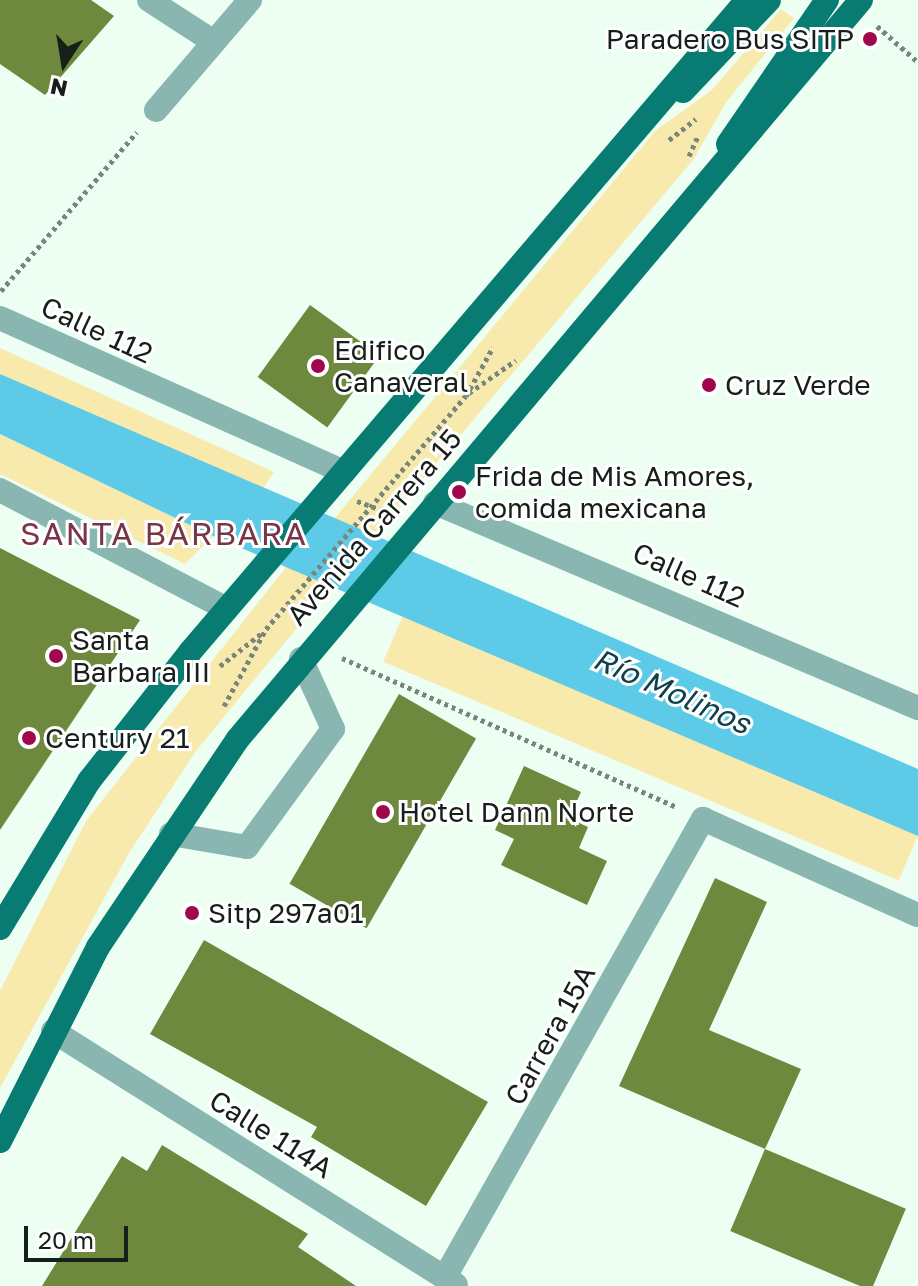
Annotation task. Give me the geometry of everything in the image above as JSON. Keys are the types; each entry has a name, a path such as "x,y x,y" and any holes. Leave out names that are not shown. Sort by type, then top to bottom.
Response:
{"main road":[{"name":"Avenida Carrera 15","path":"0,928 89,781 235,600 747,0"},
{"path":"653,110 713,67 769,0"},
{"path":"721,165 742,114 827,0"},
{"name":"Avenida Carrera 15","path":"0,1141 53,1031 171,834 313,644 721,165 867,11"}],"street":[{"path":"149,0 214,42"},
{"path":"156,110 250,0"},
{"name":"Calle 112","path":"0,318 344,472"},
{"path":"0,490 235,600"},
{"name":"Calle 112","path":"435,503 918,708"},
{"path":"171,834 247,847 333,729 313,644"},
{"path":"703,819 918,915"},
{"name":"Carrera 15A","path":"451,1282 703,819"},
{"name":"Calle 114A","path":"53,1031 451,1282"}],"path":[{"path":"867,11 918,62"},
{"path":"0,292 156,110"},
{"path":"217,716 266,629 466,396"},
{"path":"313,644 703,819"}],"shaded area":[{"path":"781,9 794,18 727,101 693,160 375,536 334,519 656,130 712,90"},
{"path":"0,348 274,472 262,490 0,374"},
{"path":"0,434 213,536 185,564 0,474"},
{"path":"287,566 333,584 196,751 129,853 0,1088 0,991 86,821"},
{"path":"404,613 918,831 899,881 383,662"}],"water":[{"name":"Río Molinos","path":"0,374 918,769 918,836 213,536 0,434"}],"building":[{"path":"0,0 91,0 114,16 45,95 0,64"},
{"name":"Edifico Canaveral","path":"310,305 380,356 327,428 258,377"},
{"name":"Santa Barbara III","path":"0,548 140,620 0,830"},
{"name":"Hotel Dann Norte","path":"399,694 476,738 367,928 290,884"},
{"path":"524,766 581,792 569,818 588,827 579,848 607,861 587,905 501,865 514,839 495,830"},
{"path":"715,878 767,902 709,1030 801,1069 765,1149 619,1086"},
{"path":"204,940 488,1102 426,1206 311,1137 317,1127 150,1034"},
{"path":"162,1145 308,1234 298,1247 356,1286 42,1286 122,1156 147,1171"},
{"path":"765,1149 906,1209 873,1286 860,1286 730,1231"}],"place":[{"name":"Paradero Bus SITP","path":"870,39"},
{"name":"Edifico Canaveral","path":"318,366"},
{"name":"Cruz Verde","path":"709,385"},
{"name":"Frida de Mis Amores, comida mexicana","path":"459,492"},
{"name":"Santa Barbara III","path":"56,656"},
{"name":"Century 21","path":"29,738"},
{"name":"Hotel Dann Norte","path":"383,812"},
{"name":"Sitp 297a01","path":"192,913"}],"district":[{"name":"SANTA BÁRBARA","path":"164,533"}]}
